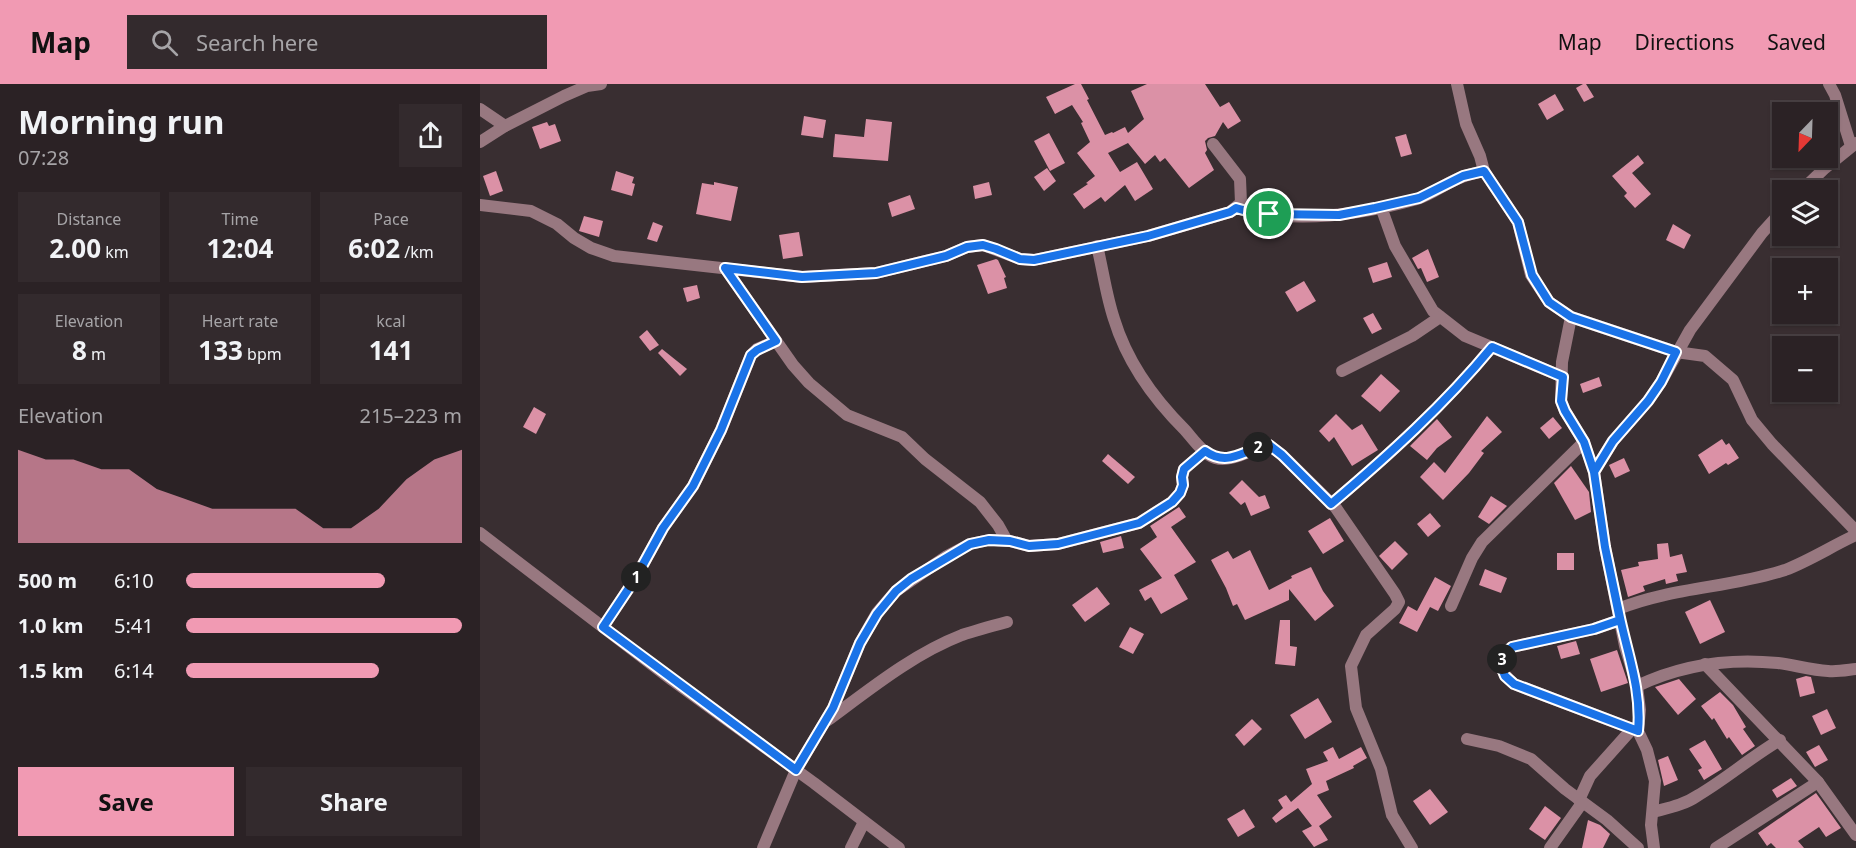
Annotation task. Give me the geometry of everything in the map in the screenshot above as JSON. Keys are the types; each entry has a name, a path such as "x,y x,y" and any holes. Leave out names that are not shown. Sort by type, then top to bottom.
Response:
{"street":[{"path":"480,141 576,87 601,84"},
{"path":"1812,180 1854,145 1829,84"},
{"path":"1458,86 1466,124 1484,171 1518,222 1532,275 1549,302 1571,317 1676,352 1705,356 1733,380 1752,420 1772,444 1856,533 1787,569 1748,580 1662,594 1619,614 1594,629 1512,647 1504,654 1500,664 1505,676 1514,684 1635,730 1647,750 1655,781 1651,825 1653,848"},
{"path":"480,109 505,126"},
{"path":"480,205 531,211 557,224 591,248 614,256 802,277 876,273 946,256 967,247 983,245 1020,259 1034,260 1148,236 1230,212 1241,203 1240,179 1213,144"},
{"path":"1236,208 1254,213 1289,216 1339,215 1419,198 1463,176 1484,171"},
{"path":"1381,207 1395,246 1433,311 1465,336 1563,377"},
{"path":"1594,472 1613,441 1648,401 1661,382 1690,330 1755,241 1772,223"},
{"path":"1097,246 1113,318 1137,372 1163,408 1205,451 1215,458 1236,457 1269,445 1282,455 1331,504 1395,594 1399,602 1395,609 1366,635 1351,666 1356,708 1381,769 1392,815 1412,848"},
{"path":"725,268 793,365 830,402 847,415 902,437 925,459 980,502 1007,541"},
{"path":"1342,371 1412,336 1440,317"},
{"path":"1556,846 1580,801 1590,776 1635,730 1640,710 1637,687 1625,646 1605,547 1594,472 1584,442 1561,401 1562,362 1571,317"},
{"path":"603,627 635,579 663,528 693,486 721,430 751,355 776,341"},
{"path":"1331,504 1412,433 1463,382 1492,347"},
{"path":"1451,606 1472,558 1482,542 1584,442"},
{"path":"763,848 796,770 833,708 860,643 877,614 896,591 947,556 970,544 989,540 1029,546 1058,544 1139,523 1172,502 1180,493 1183,485 1184,469 1205,451"},
{"path":"480,533 899,848"},
{"path":"825,723 891,675 942,645 961,636 1007,622"},
{"path":"1637,687 1659,676 1704,664 1745,661 1779,663 1829,671 1856,669"},
{"path":"1704,664 1780,740 1818,782 1856,835"},
{"path":"1467,739 1499,746 1531,759 1638,848"},
{"path":"1653,812 1696,797 1747,760 1780,740"},
{"path":"1716,848 1818,782"},
{"path":"851,848 864,822"}],"building":[{"path":"1075,84 1081,84 1105,135 1125,127 1128,133 1144,119 1131,91 1147,84 1205,84 1220,107 1229,102 1241,121 1228,129 1223,122 1215,136 1205,141 1207,150 1205,153 1214,170 1189,188 1165,158 1160,162 1155,155 1145,164 1128,143 1108,153 1120,172 1137,162 1153,189 1135,201 1125,185 1105,202 1101,197 1084,209 1073,194 1095,176 1077,153 1090,142 1081,123 1083,122 1072,105 1055,114 1046,97"},
{"path":"1586,84 1594,97 1584,102 1576,88"},
{"path":"1555,94 1564,110 1547,120 1538,104"},
{"path":"804,116 826,120 823,138 801,135"},
{"path":"866,119 892,122 888,161 833,157 835,134 864,137"},
{"path":"547,122 549,126 555,124 561,141 540,149 532,127"},
{"path":"1049,133 1065,163 1050,171 1034,141"},
{"path":"1406,134 1412,154 1401,157 1395,137"},
{"path":"1638,155 1644,163 1632,173 1651,194 1635,208 1624,196 1627,193 1612,176"},
{"path":"1047,168 1056,181 1044,191 1034,177"},
{"path":"496,171 503,191 490,196 483,176"},
{"path":"616,171 634,177 632,196 611,190"},
{"path":"714,182 738,187 731,221 696,214 702,183 714,185"},
{"path":"989,182 992,195 975,199 973,186"},
{"path":"910,195 915,209 892,217 888,203"},
{"path":"584,216 603,221 599,237 579,231"},
{"path":"653,222 663,226 657,242 647,239"},
{"path":"1673,224 1691,235 1684,249 1666,240"},
{"path":"799,232 803,256 783,259 779,235"},
{"path":"1428,249 1439,277 1427,282 1421,268 1418,269 1412,258"},
{"path":"996,259 1006,277 1004,278 1007,288 988,294 977,265"},
{"path":"1387,262 1392,277 1373,283 1368,268"},
{"path":"1304,281 1316,301 1297,312 1285,292"},
{"path":"697,285 700,298 687,302 683,288"},
{"path":"1373,313 1382,329 1372,334 1363,318"},
{"path":"647,330 659,345 650,351 639,337"},
{"path":"662,349 687,369 680,376 658,353"},
{"path":"1381,374 1400,391 1380,412 1361,396"},
{"path":"1599,377 1602,386 1583,393 1580,384"},
{"path":"534,407 546,414 536,434 523,427"},
{"path":"1336,414 1352,430 1362,424 1378,450 1352,466 1334,437 1329,442 1319,431"},
{"path":"1487,416 1502,432 1481,451 1484,453 1469,473 1443,500 1420,477 1434,462 1445,473"},
{"path":"1553,417 1562,428 1549,439 1540,428"},
{"path":"1437,419 1452,437 1437,448 1427,460 1410,446"},
{"path":"1722,439 1726,445 1729,443 1739,458 1709,474 1698,455"},
{"path":"1108,454 1135,477 1128,484 1102,461"},
{"path":"1624,458 1630,471 1615,478 1609,465"},
{"path":"1571,466 1589,492 1591,512 1575,520 1554,483"},
{"path":"1242,480 1259,497 1265,495 1270,508 1251,516 1245,502 1241,505 1229,493"},
{"path":"1491,496 1507,506 1489,524 1478,517"},
{"path":"1179,507 1186,517 1171,527 1196,562 1174,575 1188,599 1161,614 1151,597 1145,601 1139,590 1162,578 1140,549 1157,537 1150,526"},
{"path":"1430,513 1441,526 1428,537 1417,524"},
{"path":"1330,518 1344,541 1323,554 1308,531"},
{"path":"1121,536 1124,548 1103,553 1100,542"},
{"path":"1395,541 1408,554 1392,570 1379,556"},
{"path":"1668,543 1670,557 1682,554 1687,572 1676,574 1678,581 1666,584 1665,579 1643,586 1645,591 1628,597 1621,570 1639,566 1638,562 1658,559 1657,544"},
{"path":"1250,550 1269,590 1311,567 1323,591 1334,606 1315,621 1289,589 1289,600 1245,620 1237,604 1233,606 1211,560 1228,551 1233,559"},
{"path":"1557,553 1574,553 1574,570 1557,570"},
{"path":"1485,569 1507,578 1501,593 1479,585"},
{"path":"1435,577 1451,586 1438,611 1430,607 1417,632 1399,623 1408,606 1417,611"},
{"path":"1097,587 1110,604 1085,622 1072,605"},
{"path":"1710,600 1725,632 1700,644 1685,612"},
{"path":"1280,620 1290,620 1290,646 1297,647 1295,666 1275,664"},
{"path":"1130,627 1144,634 1133,654 1119,647"},
{"path":"1576,641 1580,654 1561,659 1557,646"},
{"path":"1617,650 1628,683 1601,692 1590,659"},
{"path":"1811,677 1815,693 1800,697 1796,679"},
{"path":"1679,679 1696,699 1678,715 1655,687"},
{"path":"1720,692 1733,705 1746,727 1743,729 1755,746 1742,755 1729,737 1727,739 1714,718 1712,720 1701,706"},
{"path":"1318,698 1332,722 1305,739 1290,715"},
{"path":"1827,709 1836,728 1821,735 1812,716"},
{"path":"1252,719 1262,729 1244,746 1235,735"},
{"path":"1705,740 1722,769 1704,780 1698,770 1702,768 1689,749"},
{"path":"1819,745 1828,760 1815,767 1806,752"},
{"path":"1333,747 1339,759 1361,747 1367,758 1353,766 1354,768 1326,781 1329,790 1317,795 1332,817 1319,826 1328,840 1314,847 1302,831 1312,826 1298,808 1276,823 1272,818 1283,808 1278,800 1286,795 1291,802 1312,784 1306,769 1328,761 1323,752"},
{"path":"1668,756 1678,780 1664,786 1658,760"},
{"path":"1791,778 1797,786 1777,798 1772,790"},
{"path":"1430,789 1448,812 1430,825 1413,801"},
{"path":"1816,793 1841,828 1826,837 1819,827 1798,841 1804,848 1776,848 1771,843 1767,846 1758,833"},
{"path":"1545,806 1561,818 1545,840 1529,829"},
{"path":"1244,809 1255,827 1238,837 1227,819"},
{"path":"1588,820 1600,825 1610,834 1603,848 1582,848"}],"route":[{"path":"1269,214 1236,208 1230,212 1148,236 1034,260 1020,259 983,245 967,247 946,256 876,273 802,277 725,268 776,341 751,355 721,430 693,486 663,528 635,579 603,627 796,770 833,708 860,643 877,614 896,591 947,556 970,544 989,540 1010,541 1029,546 1058,544 1139,523 1172,502 1180,493 1183,485 1184,469 1205,451 1215,458 1236,457 1269,445 1331,504 1412,433 1463,382 1492,347 1563,377 1561,401 1584,442 1594,472 1605,547 1619,613 1625,646 1637,687 1640,710 1638,731 1514,684 1505,676 1500,664 1504,654 1512,647 1568,636 1620,620 1605,547 1594,472 1613,441 1648,401 1661,382 1676,352 1571,317 1549,302 1532,275 1518,222 1484,171 1463,176 1419,198 1375,208 1339,215 1269,214"}]}
